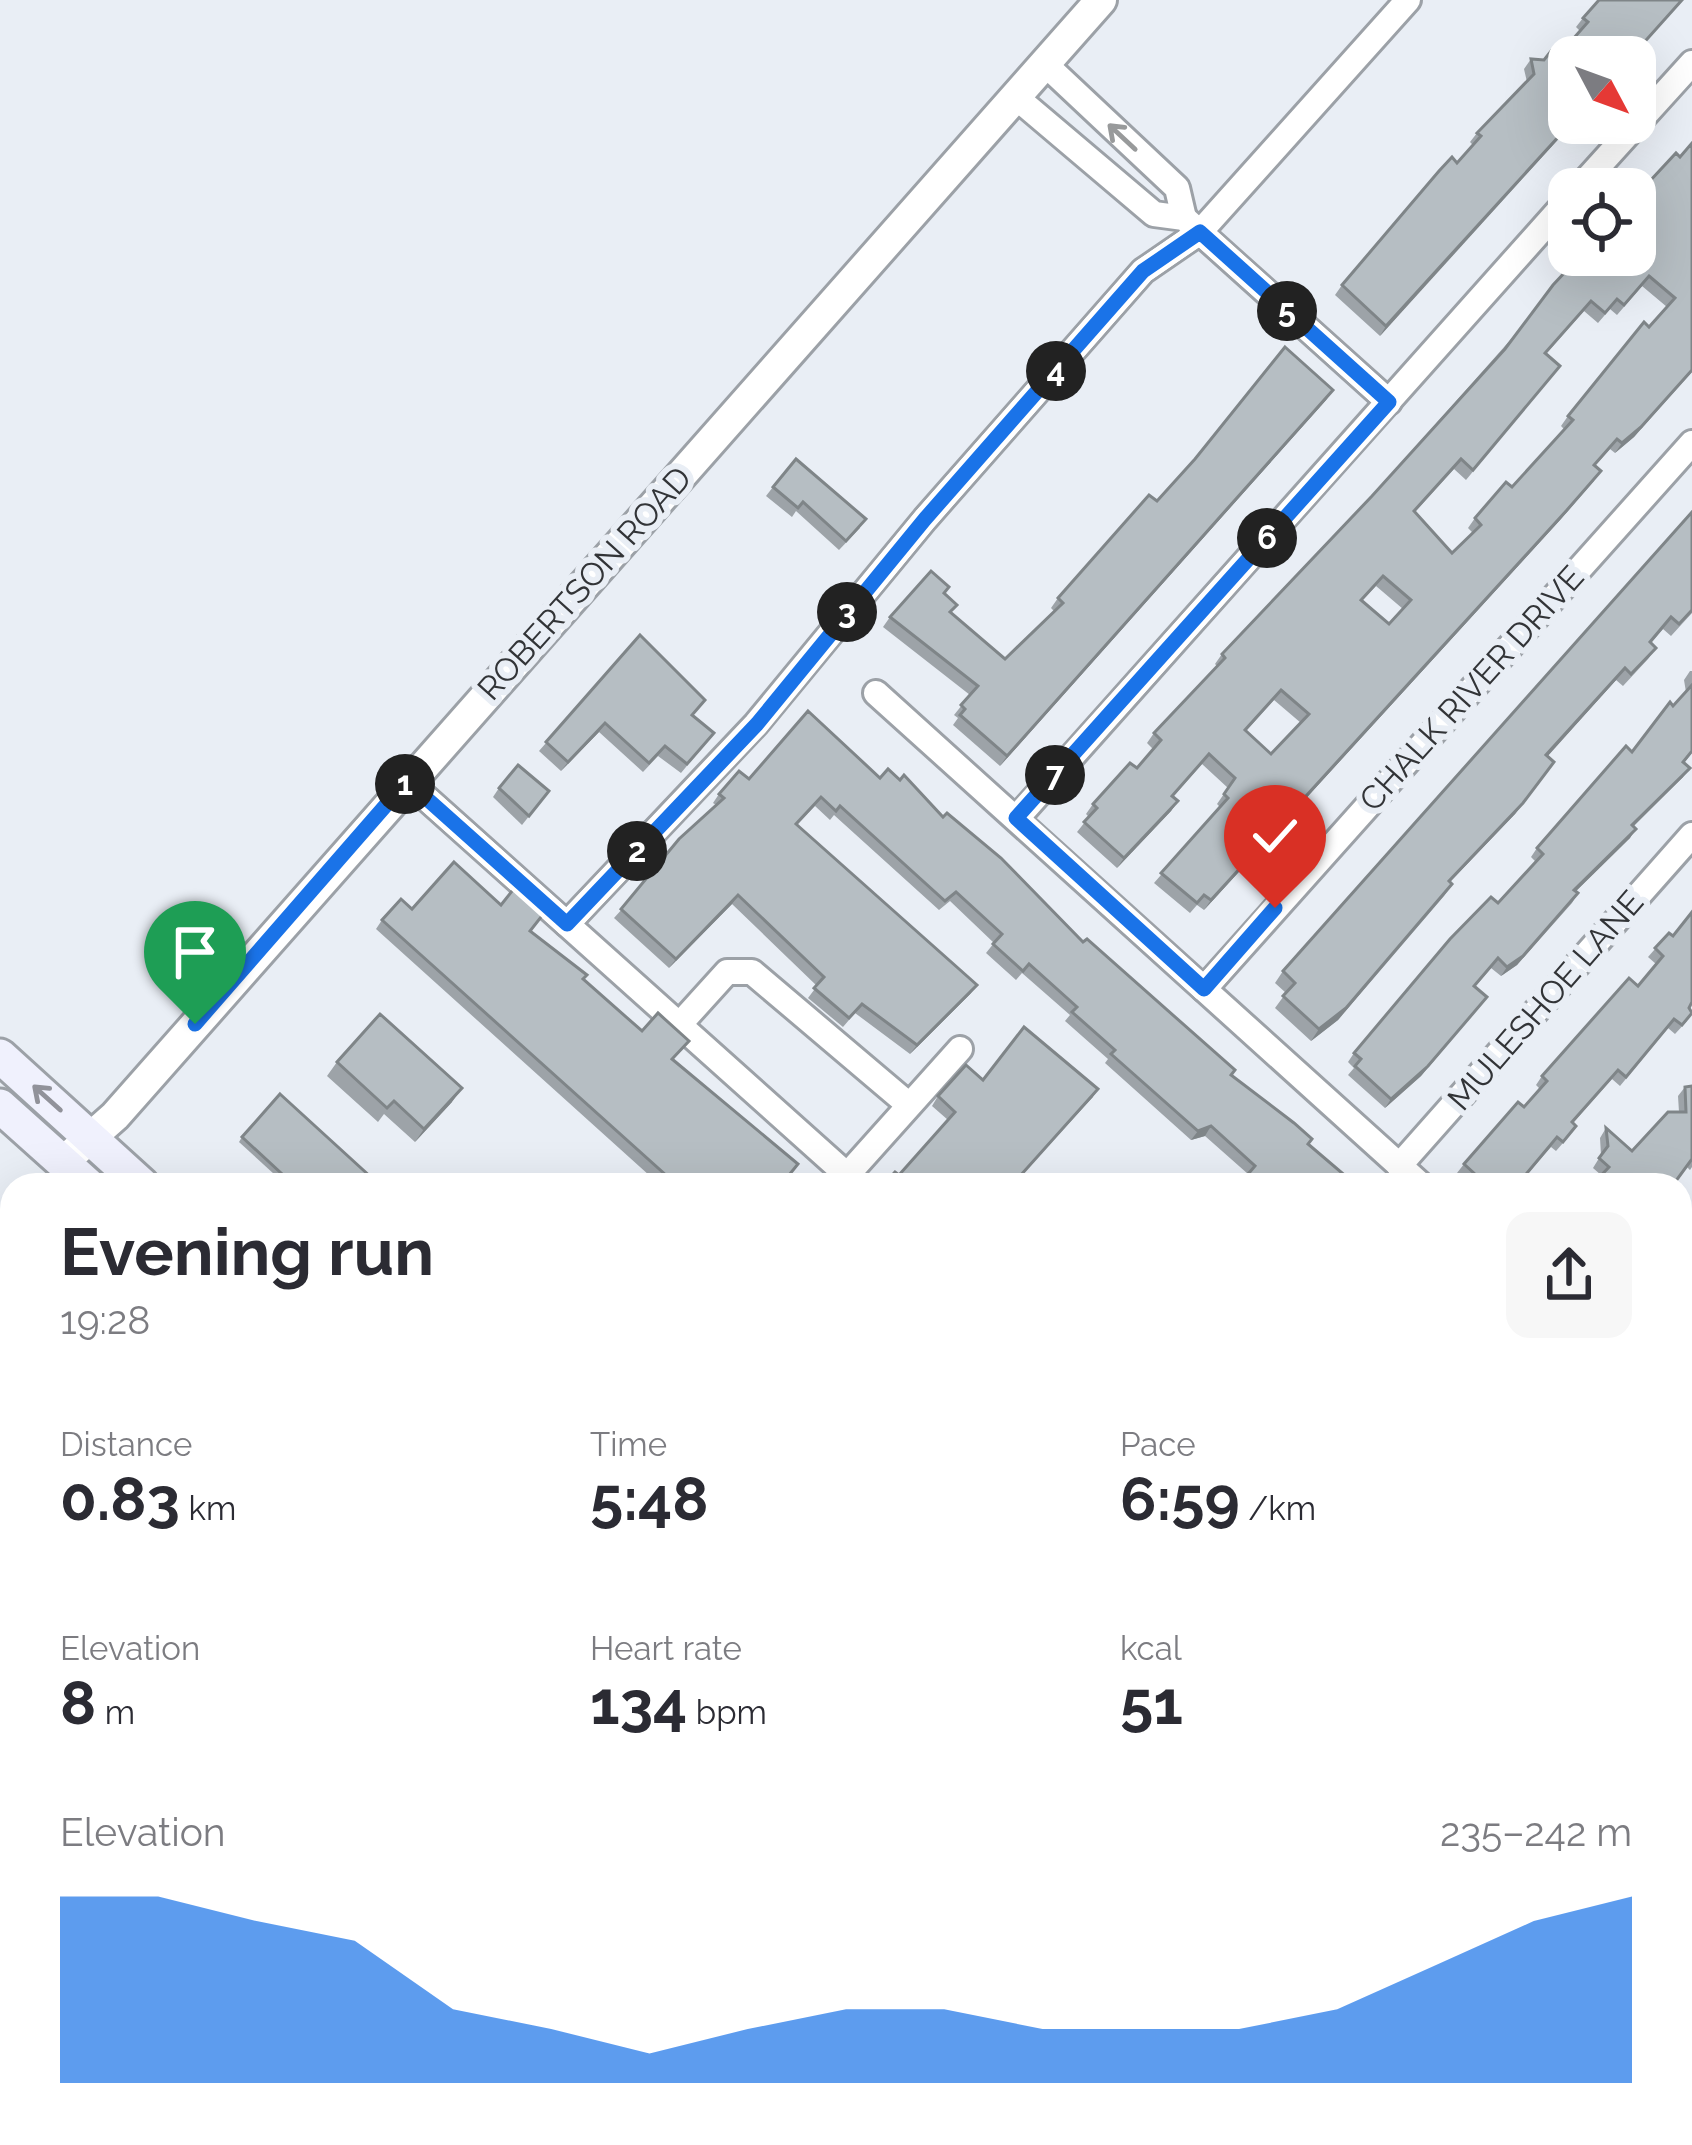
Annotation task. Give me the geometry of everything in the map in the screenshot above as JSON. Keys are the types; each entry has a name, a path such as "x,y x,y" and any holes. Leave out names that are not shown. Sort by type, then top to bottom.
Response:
{"main road":[{"path":"0,1056 129,1173"},
{"path":"0,1106 75,1173"}],"street":[{"name":"ROBERTSON ROAD","path":"77,1173 94,1139 1101,0"},
{"path":"567,924 757,724 925,519 1143,271 1408,0"},
{"path":"1597,168 1692,63"},
{"path":"1045,64 1177,188 1192,225"},
{"path":"1017,98 1154,214 1192,225 1389,402"},
{"path":"1016,818 1548,223"},
{"name":"CHALK RIVER DRIVE","path":"1204,989 1692,443"},
{"path":"876,693 1407,1173"},
{"path":"407,781 679,1024 836,1173"},
{"name":"MULESHOE LANE","path":"1399,1166 1692,835"},
{"path":"679,1024 727,972 752,972 910,1105"},
{"path":"849,1173 960,1049"}],"building":[{"path":"1599,0 1682,0 1650,36 1576,36 1588,22 1583,18"},
{"path":"1548,55 1548,144 1552,144 1386,326 1342,285 1439,171 1452,157 1457,163 1481,136 1477,133 1534,74 1531,59 1544,60"},
{"path":"1692,143 1692,370 1641,427 1622,443 1617,439 1594,465 1601,471 1567,510 1211,900 1204,895 1197,903 1161,873 1228,798 1224,794 1235,778 1209,754 1172,796 1178,801 1124,858 1084,822 1097,808 1093,804 1130,763 1137,768 1161,740 1154,733 1225,658 1222,654 1505,349 1553,285 1561,276 1649,276 1656,276 1656,174 1676,153 1680,157","holes":["1649,276 1675,298 1649,327 1644,322 1568,416 1573,420 1512,487 1506,482 1475,518 1481,525 1452,553 1414,511 1461,459 1473,470 1560,366 1545,353 1591,301 1605,313 1617,299 1624,305","1383,576 1411,600 1389,624 1361,600","1281,690 1309,714 1271,754 1245,730"]},
{"path":"1285,347 1333,390 1007,756 960,715 965,709 961,705 978,686 890,617 931,571 949,587 944,593 957,605 950,612 1005,659 1063,603 1058,598 1149,495 1157,501 1195,459"},
{"path":"796,459 866,519 846,541 803,502 798,508 773,487"},
{"path":"1692,512 1692,610 1679,624 1671,617 1650,642 1656,648 1631,674 1625,668 1546,755 1554,762 1523,803 1449,881 1452,884 1346,1008 1319,1029 1283,996 1295,983 1283,971"},
{"path":"640,635 705,700 692,715 714,733 687,764 665,746 649,763 605,723 568,762 546,742"},
{"path":"1692,685 1692,751 1683,762 1690,768 1574,890 1578,893 1523,956 1507,967 1498,958 1474,986 1487,997 1428,1066 1391,1099 1355,1066 1361,1059 1354,1053 1450,939 1491,897 1498,903 1543,854 1537,848 1626,746 1632,752 1670,702 1673,706"},
{"path":"808,711 880,778 888,769 900,780 904,775 943,817 947,813 1001,858 1083,942 1087,939 1235,1070 1231,1075 1294,1123 1312,1139 1308,1144 1342,1173 1249,1173 1255,1166 1211,1126 1198,1131 1111,1054 1115,1050 1072,1012 1077,1007 1029,964 1023,971 993,944 1002,934 956,892 945,901 840,806 836,811 821,797 796,824 977,985 917,1045 862,1004 849,1018 814,988 824,977 738,895 676,959 621,909 679,839 724,798 719,794 739,771 749,779"},
{"path":"518,765 549,791 529,816 499,788"},
{"path":"454,862 501,905 516,886 545,912 530,931 587,975 583,979 642,1031 658,1013 689,1041 672,1059 798,1164 791,1173 664,1173 382,920 401,899 412,909"},
{"path":"1692,912 1692,1013 1682,1025 1674,1019 1626,1077 1618,1070 1572,1122 1576,1126 1563,1142 1557,1137 1527,1173 1474,1173 1464,1164 1518,1102 1524,1107 1547,1081 1542,1076 1629,978 1638,986 1663,956 1655,948 1669,933 1673,936"},
{"path":"380,1014 462,1088 424,1129 394,1101 387,1108 337,1062"},
{"path":"1024,1027 1098,1089 1023,1173 901,1173 955,1112 938,1096 966,1065 983,1080"},
{"path":"1692,1086 1692,1159 1682,1173 1603,1173 1609,1167 1599,1158 1608,1146 1606,1128 1632,1151 1668,1112 1686,1112 1685,1087"},
{"path":"280,1094 366,1173 281,1173 242,1137"}],"route":[{"path":"195,1024 407,781 567,924 757,724 925,519 1143,271 1200,232 1389,402 1016,818 1204,989 1275,908"}]}
